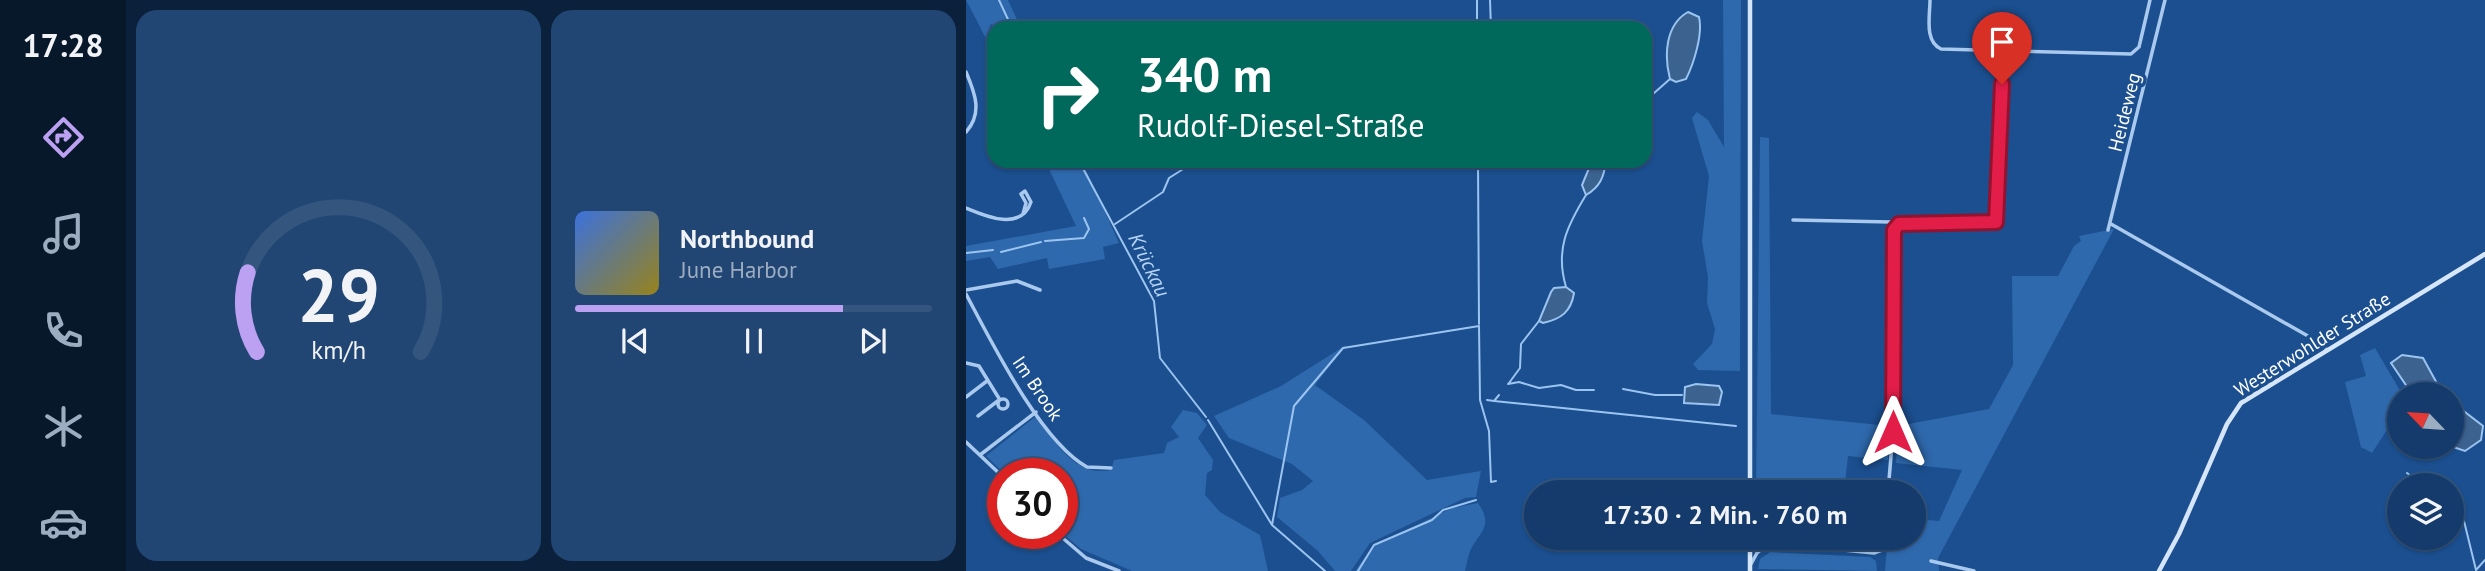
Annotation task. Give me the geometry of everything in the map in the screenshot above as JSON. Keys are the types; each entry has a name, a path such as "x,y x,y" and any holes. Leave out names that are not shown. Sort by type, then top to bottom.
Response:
{"main road":[{"path":"1750,0 1750,480"},
{"name":"Westerwohlder Straße","path":"2159,571 2236,408 2247,398 2485,254"},
{"path":"1750,550 1750,568"}],"street":[{"path":"1930,0 1930,37 1937,48 2135,52 2150,0"},
{"name":"Heideweg","path":"2108,230 2165,0"},
{"path":"1793,220 1891,222 1896,226 1996,222 2003,51"},
{"path":"966,72 976,105 976,118 966,132"},
{"path":"966,208 994,220 1012,219 1023,214 1031,202 1024,191 1021,194 1026,203 1023,214"},
{"path":"2111,224 2322,344 2327,350"},
{"path":"1889,480 1893,432 1896,226"},
{"path":"966,292 1017,281 1040,290"},
{"name":"Im Brook","path":"966,292 996,350 1056,439 1080,463 1093,469 1111,468"},
{"path":"966,363 979,366 1000,400 978,416"},
{"path":"966,397 987,381"},
{"path":"980,455 1036,412"},
{"path":"966,442 987,462"},
{"path":"1076,549 1086,558 1119,571"},
{"path":"1750,568 1761,550"},
{"path":"1834,550 1874,553 1879,550"},
{"path":"1931,561 1973,571"}],"shaded area":[{"path":"966,0 1008,0 1018,21 987,21 987,40"},
{"path":"1723,0 1741,0 1740,371 1698,370 1693,364 1712,344 1715,329 1707,303 1708,277 1702,241 1709,176 1692,118 1697,112 1708,120 1724,147"},
{"path":"1688,12 1699,17 1699,40 1686,79 1676,82 1670,79 1668,70 1668,42 1675,25"},
{"path":"1760,137 1769,138 1771,414 1890,426 1888,460 1848,456 1845,480 1756,480"},
{"path":"1048,168 1085,168 1119,243 1103,247 1105,259 1049,269 1047,258 998,269 990,257 966,261 966,246 1076,226"},
{"path":"1589,168 1605,168 1595,189 1586,195 1582,185"},
{"path":"2114,229 1938,558 1939,571 1885,571 1887,550 1926,550 1926,520 1939,521 1962,470 1896,463 1898,426 1989,409 2013,365 2012,276 2058,276 2074,246 2081,241 2079,236"},
{"path":"1566,287 1574,293 1568,310 1555,319 1543,323 1539,321 1554,288"},
{"path":"1346,345 1315,385 1364,420 1427,480 1481,471 1476,497 1465,498 1370,543 1351,571 1335,571 1318,551 1277,517 1280,498 1302,490 1313,481 1292,464 1229,438 1214,416 1281,386"},
{"path":"2375,348 2395,382 2387,382 2387,430 2372,453 2361,447 2345,382 2366,376 2360,355"},
{"path":"2402,355 2423,358 2436,382 2404,382 2391,363"},
{"path":"1696,384 1719,386 1722,392 1719,405 1684,403 1685,387"},
{"path":"1183,410 1197,413 1207,425 1198,438 1213,460 1212,470 1207,473 1205,495 1220,512 1260,535 1268,571 1132,571 1078,546 1078,464 1098,471 1111,470 1114,460 1164,453 1167,443 1179,437 1171,427"},
{"path":"2464,411 2483,426 2481,440 2465,451"},
{"path":"1036,416 1070,458 986,456"},
{"path":"1478,503 1485,523 1470,551 1465,571 1355,571 1373,546 1452,508"},
{"path":"1770,552 1870,557 1876,561 1877,571 1758,569 1760,559"}],"waterway":[{"name":"Krückau","path":"999,0 1009,21"},
{"path":"1477,0 1477,21"},
{"path":"1490,0 1491,21"},
{"path":"1652,95 1670,79"},
{"name":"Krückau","path":"1083,168 1154,301 1160,358 1206,417"},
{"path":"1115,224 1163,192 1169,178 1185,168"},
{"path":"1478,168 1479,324"},
{"path":"1566,287 1562,250 1568,228 1586,195"},
{"path":"1045,241 1084,238 1089,229 1084,218"},
{"path":"1001,252 1041,242"},
{"path":"966,253 993,250"},
{"path":"1509,383 1520,368 1521,344 1539,321"},
{"path":"1272,525 1294,406 1343,348 1479,326 1480,400 1489,431 1491,482 1496,481"},
{"path":"1508,384 1519,382 1539,388 1561,385 1576,390 1594,390"},
{"path":"1623,389 1655,395 1682,395"},
{"path":"1487,400 1494,401 1499,395"},
{"path":"1494,401 1736,426"},
{"name":"Krückau","path":"1208,420 1272,525 1325,571"},
{"path":"1358,571 1374,545 1432,520 1443,510 1476,500"},
{"path":"2464,521 2476,570"},
{"path":"2476,570 2485,560"}],"route":[{"path":"1893,432 1894,230 1899,224 1992,225 1996,222 1999,216 2002,84"}]}
